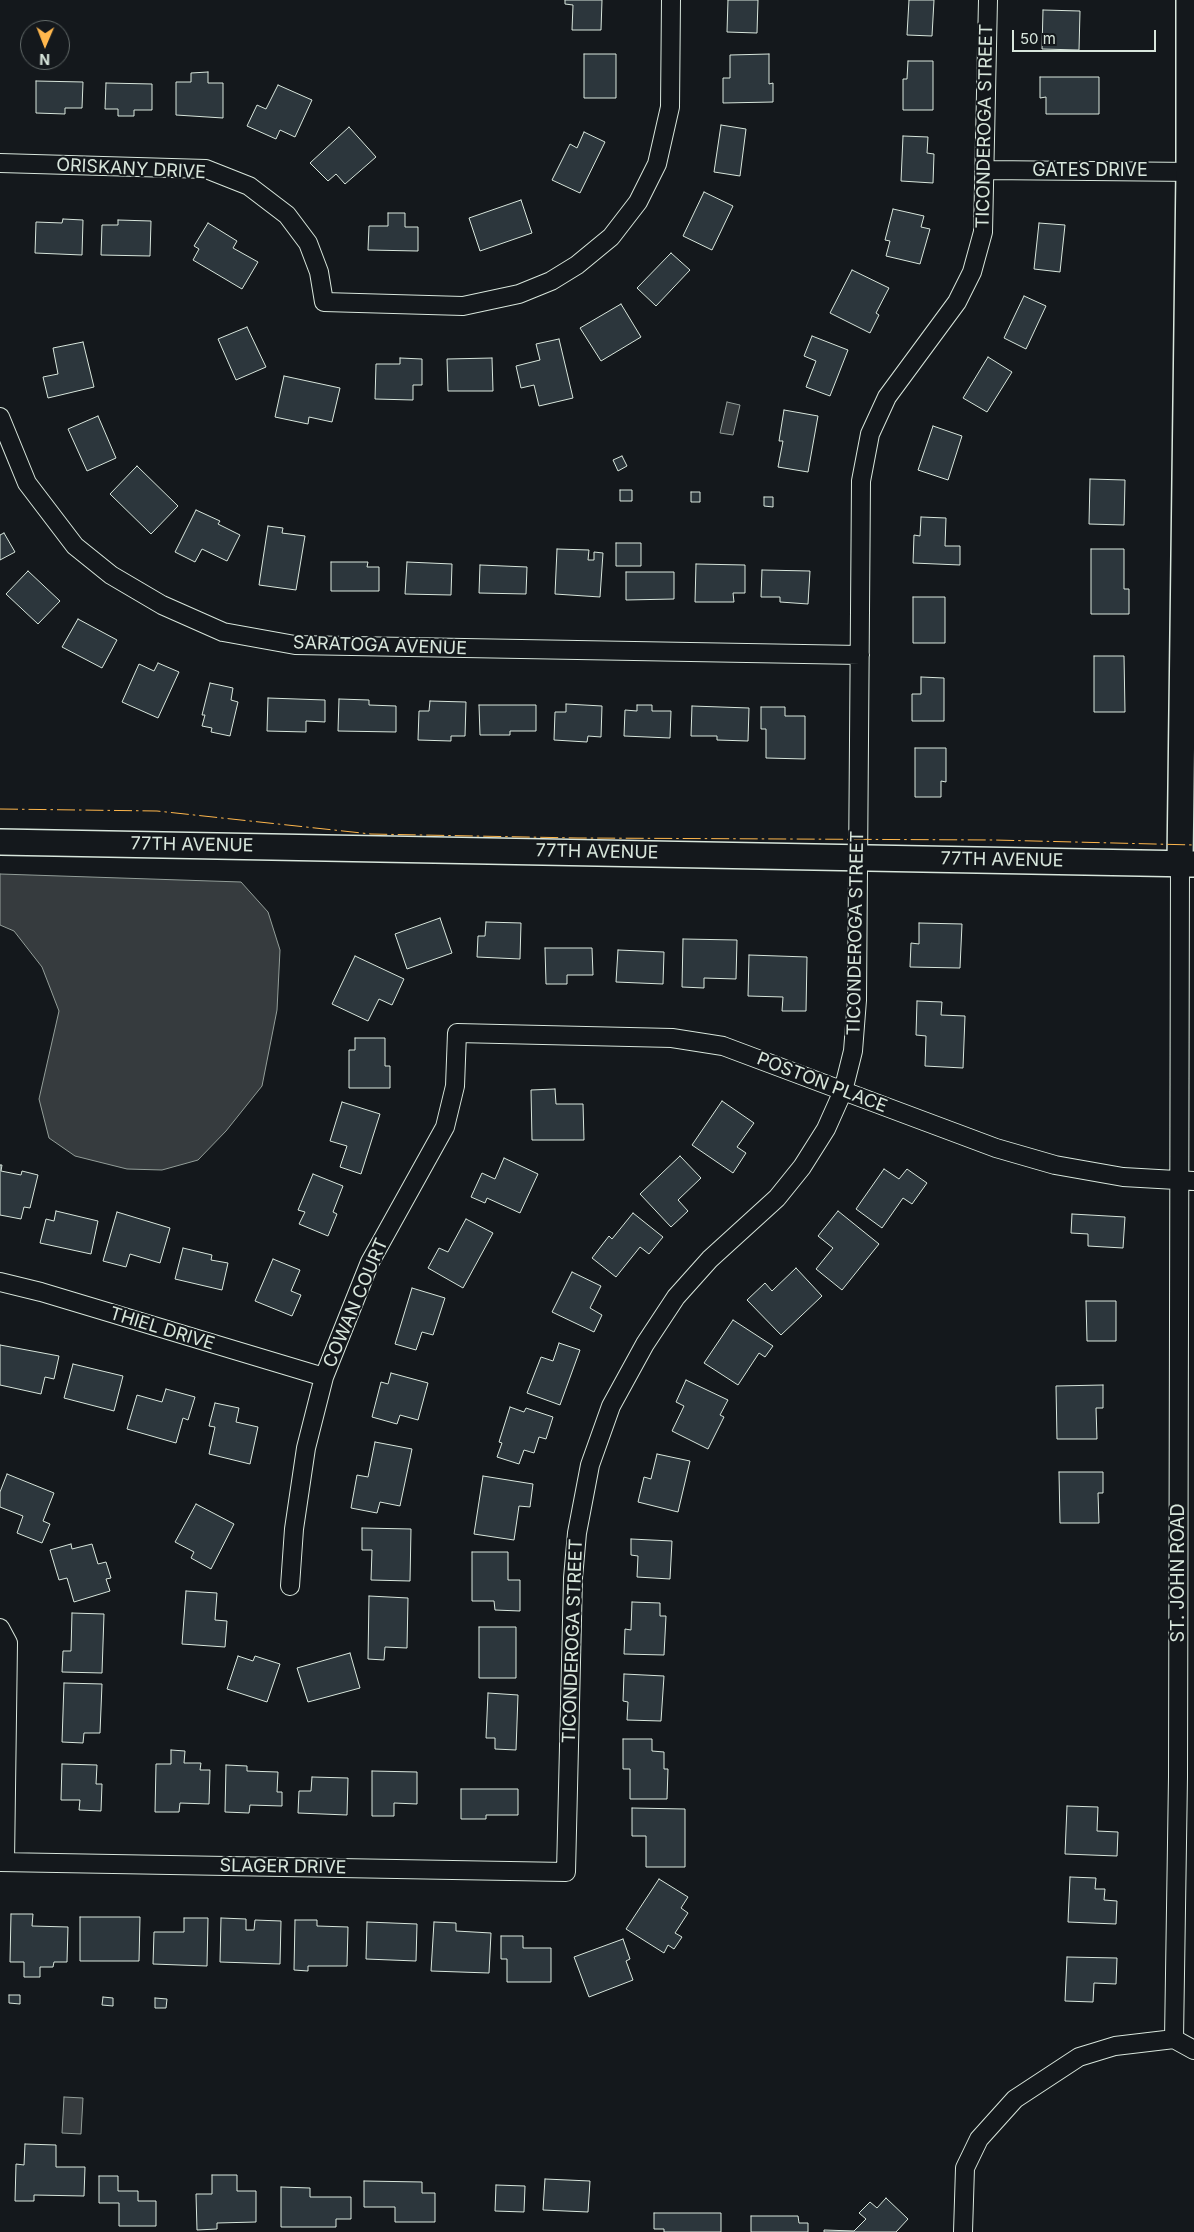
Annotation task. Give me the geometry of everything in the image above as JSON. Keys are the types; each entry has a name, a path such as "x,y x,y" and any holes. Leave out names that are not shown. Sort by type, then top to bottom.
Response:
{"street":[{"name":"ORISKANY DRIVE","path":"0,163 206,169 249,186 287,215 308,244 319,272 324,302 463,306 520,294 551,281 576,265 611,237 638,202 657,164 670,107 671,0"},
{"name":"TICONDEROGA STREET","path":"566,1872 573,1578 577,1533 590,1465 610,1406 645,1344 676,1297 710,1259 777,1198 802,1168 826,1129 843,1091 853,1051 857,1000 861,481 870,434 886,397 958,302 972,272 983,232 986,170 988,0"},
{"path":"1187,864 1192,172 1189,0"},
{"name":"GATES DRIVE","path":"986,170 1192,172"},
{"name":"SARATOGA AVENUE","path":"0,417 27,483 75,546 111,575 162,605 223,632 295,645 860,655"},
{"name":"77TH AVENUE","path":"0,842 858,856 1187,864"},
{"name":"ST. JOHN ROAD","path":"1174,2039 1187,1181 1187,864"},
{"name":"POSTON PLACE","path":"457,1034 672,1038 723,1046 996,1148 1054,1165 1123,1177 1187,1181"},
{"name":"COWAN COURT","path":"290,1586 294,1528 306,1448 324,1377 370,1262 446,1127 455,1086 457,1034"},
{"name":"THIEL DRIVE","path":"0,1282 41,1292 324,1377"},
{"path":"0,1628 8,1643 3,1862"},
{"name":"SLAGER DRIVE","path":"3,1862 566,1872"},
{"path":"963,2232 965,2168 979,2139 1015,2099 1079,2057 1116,2046 1174,2039 1194,2050"}],"shaded area":[{"path":"727,402 740,405 733,435 720,433"},
{"path":"0,874 241,882 268,912 280,950 277,1010 262,1086 226,1131 198,1160 162,1170 127,1169 75,1156 49,1138 39,1099 59,1011 42,967 14,931 0,925"},
{"path":"64,2097 83,2098 81,2134 62,2133"}],"building":[{"path":"565,0 602,0 601,30 572,30 573,5 565,4"},
{"path":"728,0 758,0 757,33 727,32"},
{"path":"909,0 934,0 932,36 907,35"},
{"path":"1043,10 1080,11 1079,50 1042,49"},
{"path":"584,54 616,54 616,98 584,98"},
{"path":"769,54 769,84 773,83 773,102 723,103 723,78 730,78 730,55"},
{"path":"908,61 933,61 933,110 903,110 903,79 907,79"},
{"path":"208,72 208,83 223,83 223,118 176,115 176,82 191,82 191,73"},
{"path":"1040,77 1099,77 1099,114 1046,114 1046,97 1040,98"},
{"path":"36,81 83,82 82,108 65,108 65,114 36,113"},
{"path":"106,83 152,84 152,110 134,110 134,116 118,116 118,109 105,109"},
{"path":"278,85 312,100 295,137 280,130 276,139 247,126 257,105 266,109"},
{"path":"721,125 746,129 740,176 714,172"},
{"path":"349,127 376,157 345,184 336,174 328,181 310,163"},
{"path":"584,132 605,142 580,193 552,180 570,144 577,148"},
{"path":"903,136 928,137 927,153 934,154 933,183 901,181"},
{"path":"704,192 733,206 712,250 683,236"},
{"path":"521,200 532,233 480,251 469,218"},
{"path":"893,209 924,216 921,227 930,229 920,264 886,256 890,241 885,240"},
{"path":"388,213 405,213 405,227 418,227 418,251 368,250 369,226 388,226"},
{"path":"63,219 83,220 82,255 35,253 36,222 62,223"},
{"path":"118,220 151,221 150,256 101,255 102,225 118,225"},
{"path":"208,223 237,241 233,248 258,262 242,289 193,260 199,249 194,246"},
{"path":"1039,223 1065,225 1060,272 1034,269"},
{"path":"671,253 690,270 656,306 637,288"},
{"path":"852,270 889,288 876,313 879,315 870,333 830,313"},
{"path":"1024,296 1046,306 1026,349 1004,338"},
{"path":"621,304 641,337 601,361 580,328"},
{"path":"247,327 266,367 236,380 218,339"},
{"path":"812,336 848,350 830,396 806,387 816,361 804,356"},
{"path":"559,339 573,398 539,406 534,385 521,388 516,366 540,360 536,344"},
{"path":"83,342 94,387 48,398 43,377 58,374 53,348"},
{"path":"988,357 1012,372 987,412 963,398"},
{"path":"400,358 422,359 422,385 413,385 413,400 375,399 376,364 400,364"},
{"path":"492,358 493,391 448,391 447,359"},
{"path":"284,376 340,388 332,422 309,417 308,424 275,417"},
{"path":"784,410 818,416 808,472 778,467 783,441 779,441"},
{"path":"98,416 116,458 87,471 68,429"},
{"path":"933,426 962,436 948,480 918,470"},
{"path":"622,456 627,466 618,471 613,460"},
{"path":"137,466 178,506 151,534 110,494"},
{"path":"1090,479 1125,480 1124,525 1089,524"},
{"path":"620,490 632,490 632,501 620,501"},
{"path":"691,492 700,492 700,502 691,502"},
{"path":"764,497 773,497 773,507 764,506"},
{"path":"196,510 220,521 218,524 240,535 227,561 202,549 195,562 175,552"},
{"path":"921,517 946,518 945,546 960,546 960,565 913,563 914,535 920,536"},
{"path":"268,526 283,528 282,533 305,536 296,590 259,585"},
{"path":"4,533 15,552 0,560 0,535"},
{"path":"616,543 641,543 641,566 616,566"},
{"path":"557,549 589,550 588,560 594,560 594,552 603,553 600,597 555,594"},
{"path":"1091,549 1124,549 1124,589 1129,589 1129,614 1091,614"},
{"path":"331,562 368,562 367,567 379,567 379,591 331,591"},
{"path":"407,562 452,564 451,595 405,594"},
{"path":"696,564 745,565 745,593 733,593 734,602 695,602"},
{"path":"480,565 527,567 526,594 479,593"},
{"path":"762,570 810,571 808,604 780,602 780,597 761,597"},
{"path":"28,571 60,601 38,624 6,594"},
{"path":"626,572 674,572 674,599 626,600"},
{"path":"913,597 945,597 945,643 913,643"},
{"path":"78,619 117,640 102,668 62,647"},
{"path":"1094,656 1124,656 1125,712 1094,712"},
{"path":"158,663 179,672 158,718 122,702 139,664 154,671"},
{"path":"921,677 944,678 944,721 912,721 912,694 921,694"},
{"path":"210,683 233,688 231,700 238,702 230,736 211,732 212,728 202,726 205,715 202,715"},
{"path":"268,698 325,700 325,722 306,721 306,732 267,731"},
{"path":"339,699 369,700 369,705 396,706 396,732 338,731"},
{"path":"430,701 466,702 465,736 451,736 451,741 418,740 419,711 429,711"},
{"path":"566,704 602,706 601,737 588,736 587,742 554,740 555,712 566,712"},
{"path":"479,705 536,705 536,731 510,731 510,735 480,735"},
{"path":"637,705 652,705 652,711 671,711 670,738 624,736 625,710 637,711"},
{"path":"692,706 749,708 748,741 717,740 717,736 691,736"},
{"path":"761,707 785,707 785,716 805,716 805,759 766,758 766,729 761,729"},
{"path":"915,748 946,748 946,782 941,781 941,797 915,797"},
{"path":"440,918 452,953 407,969 395,934"},
{"path":"486,922 521,923 520,959 477,957 478,936 485,936"},
{"path":"919,923 962,924 960,968 910,967 911,943 919,944"},
{"path":"683,939 737,940 736,979 704,978 704,988 682,987"},
{"path":"545,948 592,948 593,975 567,975 567,984 546,984"},
{"path":"618,950 664,952 663,984 616,982"},
{"path":"749,955 807,957 806,1011 782,1011 783,997 748,996"},
{"path":"355,956 404,979 392,1005 379,999 368,1021 332,1004"},
{"path":"917,1001 942,1002 941,1015 965,1016 963,1068 925,1066 926,1036 916,1035"},
{"path":"355,1038 385,1038 385,1066 390,1066 390,1088 349,1088 349,1050 355,1050"},
{"path":"555,1089 556,1104 583,1104 584,1140 532,1140 531,1090"},
{"path":"722,1101 754,1123 737,1147 746,1153 733,1173 692,1145"},
{"path":"342,1102 380,1114 361,1174 340,1167 347,1146 330,1141"},
{"path":"680,1156 701,1178 678,1200 688,1211 671,1227 640,1194"},
{"path":"504,1158 538,1174 520,1213 487,1198 485,1203 471,1197 482,1173 495,1179"},
{"path":"0,1165 2,1165 1,1171 21,1175 22,1171 38,1175 30,1208 24,1207 21,1219 0,1215"},
{"path":"884,1169 899,1179 907,1169 927,1183 912,1204 903,1198 882,1228 856,1209"},
{"path":"313,1174 343,1186 333,1212 337,1214 328,1236 299,1224 305,1212 298,1210"},
{"path":"56,1211 98,1221 91,1254 40,1243 46,1219 54,1221"},
{"path":"838,1211 879,1244 842,1290 816,1269 833,1248 818,1236"},
{"path":"117,1212 170,1228 160,1263 130,1254 126,1267 103,1261"},
{"path":"633,1213 663,1237 649,1254 640,1247 616,1277 592,1258 609,1236 612,1239"},
{"path":"1072,1214 1125,1217 1123,1248 1088,1246 1088,1234 1071,1233"},
{"path":"466,1219 493,1233 463,1288 428,1268 439,1248 448,1252"},
{"path":"183,1248 212,1255 211,1260 228,1263 222,1290 175,1279"},
{"path":"273,1259 300,1270 291,1291 301,1295 292,1316 255,1301"},
{"path":"796,1268 822,1296 781,1335 747,1300 765,1283 772,1291"},
{"path":"572,1272 601,1286 590,1308 602,1315 594,1332 552,1312"},
{"path":"412,1288 445,1298 433,1335 422,1332 416,1350 395,1344"},
{"path":"1086,1301 1116,1301 1116,1341 1087,1341"},
{"path":"733,1320 773,1346 765,1357 759,1353 738,1385 704,1363"},
{"path":"559,1343 580,1350 560,1405 527,1393 541,1357 553,1361"},
{"path":"0,1345 59,1356 54,1379 45,1377 41,1394 0,1385"},
{"path":"73,1364 123,1376 114,1411 64,1398"},
{"path":"391,1373 428,1383 418,1420 400,1415 397,1424 372,1417 381,1382 388,1384"},
{"path":"686,1380 728,1400 720,1415 724,1417 708,1449 672,1431 684,1406 676,1402"},
{"path":"1103,1385 1103,1408 1096,1408 1097,1439 1057,1439 1056,1386"},
{"path":"166,1389 195,1397 188,1420 183,1418 176,1443 127,1429 137,1395 162,1402"},
{"path":"215,1403 239,1408 236,1422 258,1427 250,1464 209,1454 215,1427 209,1426"},
{"path":"510,1407 524,1412 526,1408 553,1417 546,1439 539,1437 534,1453 524,1450 519,1464 497,1457 502,1443 499,1442"},
{"path":"375,1442 412,1449 400,1506 380,1502 377,1513 351,1508 357,1475 368,1477"},
{"path":"657,1454 690,1461 678,1512 638,1502 644,1477 651,1479"},
{"path":"1059,1472 1103,1472 1103,1493 1098,1493 1099,1523 1060,1523"},
{"path":"7,1474 54,1493 43,1521 50,1524 42,1543 17,1533 23,1516 0,1507 0,1492"},
{"path":"483,1476 533,1484 530,1507 519,1506 514,1540 474,1534"},
{"path":"196,1504 234,1524 211,1569 191,1558 194,1552 175,1542"},
{"path":"362,1528 411,1529 410,1581 371,1580 372,1550 362,1550"},
{"path":"631,1539 672,1541 670,1579 637,1577 638,1556 631,1555"},
{"path":"71,1544 72,1549 92,1544 98,1564 106,1562 111,1578 106,1579 110,1591 74,1602 67,1578 59,1580 50,1550"},
{"path":"472,1552 508,1552 508,1580 520,1580 520,1611 495,1610 494,1601 472,1601"},
{"path":"186,1591 217,1593 215,1620 227,1621 225,1647 182,1644"},
{"path":"369,1596 408,1598 407,1648 385,1647 384,1660 368,1659"},
{"path":"632,1602 660,1603 660,1616 666,1616 664,1655 624,1654 625,1629 631,1630"},
{"path":"72,1613 104,1614 102,1673 62,1672 63,1651 71,1651"},
{"path":"479,1627 516,1627 516,1678 479,1678"},
{"path":"350,1653 360,1688 308,1702 297,1668"},
{"path":"238,1656 253,1661 255,1656 280,1664 267,1702 227,1689"},
{"path":"624,1674 664,1676 661,1721 627,1720 628,1702 623,1701"},
{"path":"64,1683 102,1684 100,1733 84,1733 83,1743 62,1742"},
{"path":"488,1693 518,1695 516,1750 495,1749 495,1738 486,1738"},
{"path":"623,1739 652,1739 652,1751 664,1752 664,1769 668,1769 667,1799 630,1799 630,1769 623,1769"},
{"path":"171,1750 185,1751 184,1763 201,1763 200,1770 210,1770 209,1804 180,1803 179,1812 155,1812 156,1764 171,1764"},
{"path":"62,1764 97,1765 96,1784 102,1784 101,1811 79,1810 80,1800 61,1800"},
{"path":"226,1765 247,1766 247,1771 278,1772 277,1792 282,1792 282,1806 250,1805 249,1813 225,1812"},
{"path":"372,1771 417,1772 417,1804 394,1803 394,1816 372,1816"},
{"path":"312,1777 348,1778 347,1815 298,1813 299,1791 311,1791"},
{"path":"461,1789 518,1789 518,1815 486,1815 486,1819 461,1819"},
{"path":"1067,1806 1098,1807 1097,1831 1118,1832 1117,1856 1065,1854"},
{"path":"632,1808 685,1809 685,1867 646,1867 646,1836 632,1836"},
{"path":"1070,1877 1096,1878 1095,1889 1105,1889 1104,1900 1117,1901 1116,1924 1068,1922"},
{"path":"659,1879 688,1897 681,1908 688,1913 675,1933 682,1937 674,1949 668,1945 664,1953 626,1929"},
{"path":"11,1914 33,1914 32,1926 68,1927 67,1962 54,1962 53,1967 40,1967 40,1977 24,1977 24,1962 10,1962"},
{"path":"80,1917 140,1917 139,1961 80,1961"},
{"path":"184,1918 208,1918 207,1966 153,1964 154,1932 184,1932"},
{"path":"221,1918 246,1919 246,1930 254,1930 255,1920 281,1921 280,1964 220,1962"},
{"path":"295,1920 317,1920 317,1926 348,1927 347,1966 308,1966 308,1971 294,1970"},
{"path":"367,1922 417,1924 416,1961 366,1959"},
{"path":"434,1922 456,1923 456,1931 491,1933 489,1973 431,1971"},
{"path":"501,1936 523,1936 523,1948 551,1948 551,1982 507,1982 507,1959 501,1959"},
{"path":"623,1939 630,1959 626,1961 633,1980 589,1997 574,1957"},
{"path":"1067,1957 1117,1958 1116,1984 1094,1983 1093,2002 1065,2001"},
{"path":"9,1995 20,1995 20,2004 9,2003"},
{"path":"103,1997 113,1998 113,2006 102,2005"},
{"path":"155,1998 167,1999 166,2008 155,2008"},
{"path":"25,2144 56,2145 56,2167 85,2167 84,2196 34,2195 34,2201 15,2201 16,2164 24,2165"},
{"path":"212,2175 237,2175 237,2191 256,2191 256,2222 217,2223 217,2229 197,2230 196,2194 212,2194"},
{"path":"99,2176 118,2176 118,2191 138,2191 138,2201 156,2201 156,2226 119,2226 119,2203 99,2203"},
{"path":"545,2179 590,2181 588,2212 543,2210"},
{"path":"364,2181 422,2182 422,2193 435,2193 435,2222 395,2222 395,2207 364,2207"},
{"path":"496,2185 525,2186 524,2212 495,2211"},
{"path":"281,2187 310,2188 310,2197 351,2197 351,2219 336,2219 336,2227 281,2227"},
{"path":"886,2198 908,2219 896,2232 824,2232 824,2230 854,2231 866,2219 859,2213 870,2202 877,2208"},
{"path":"654,2213 721,2213 721,2232 664,2232 664,2229 654,2229"},
{"path":"751,2216 798,2216 799,2223 808,2223 808,2232 751,2232"}],"power":[{"path":"0,809 157,811 371,834 578,838 994,840 1194,845"}]}
